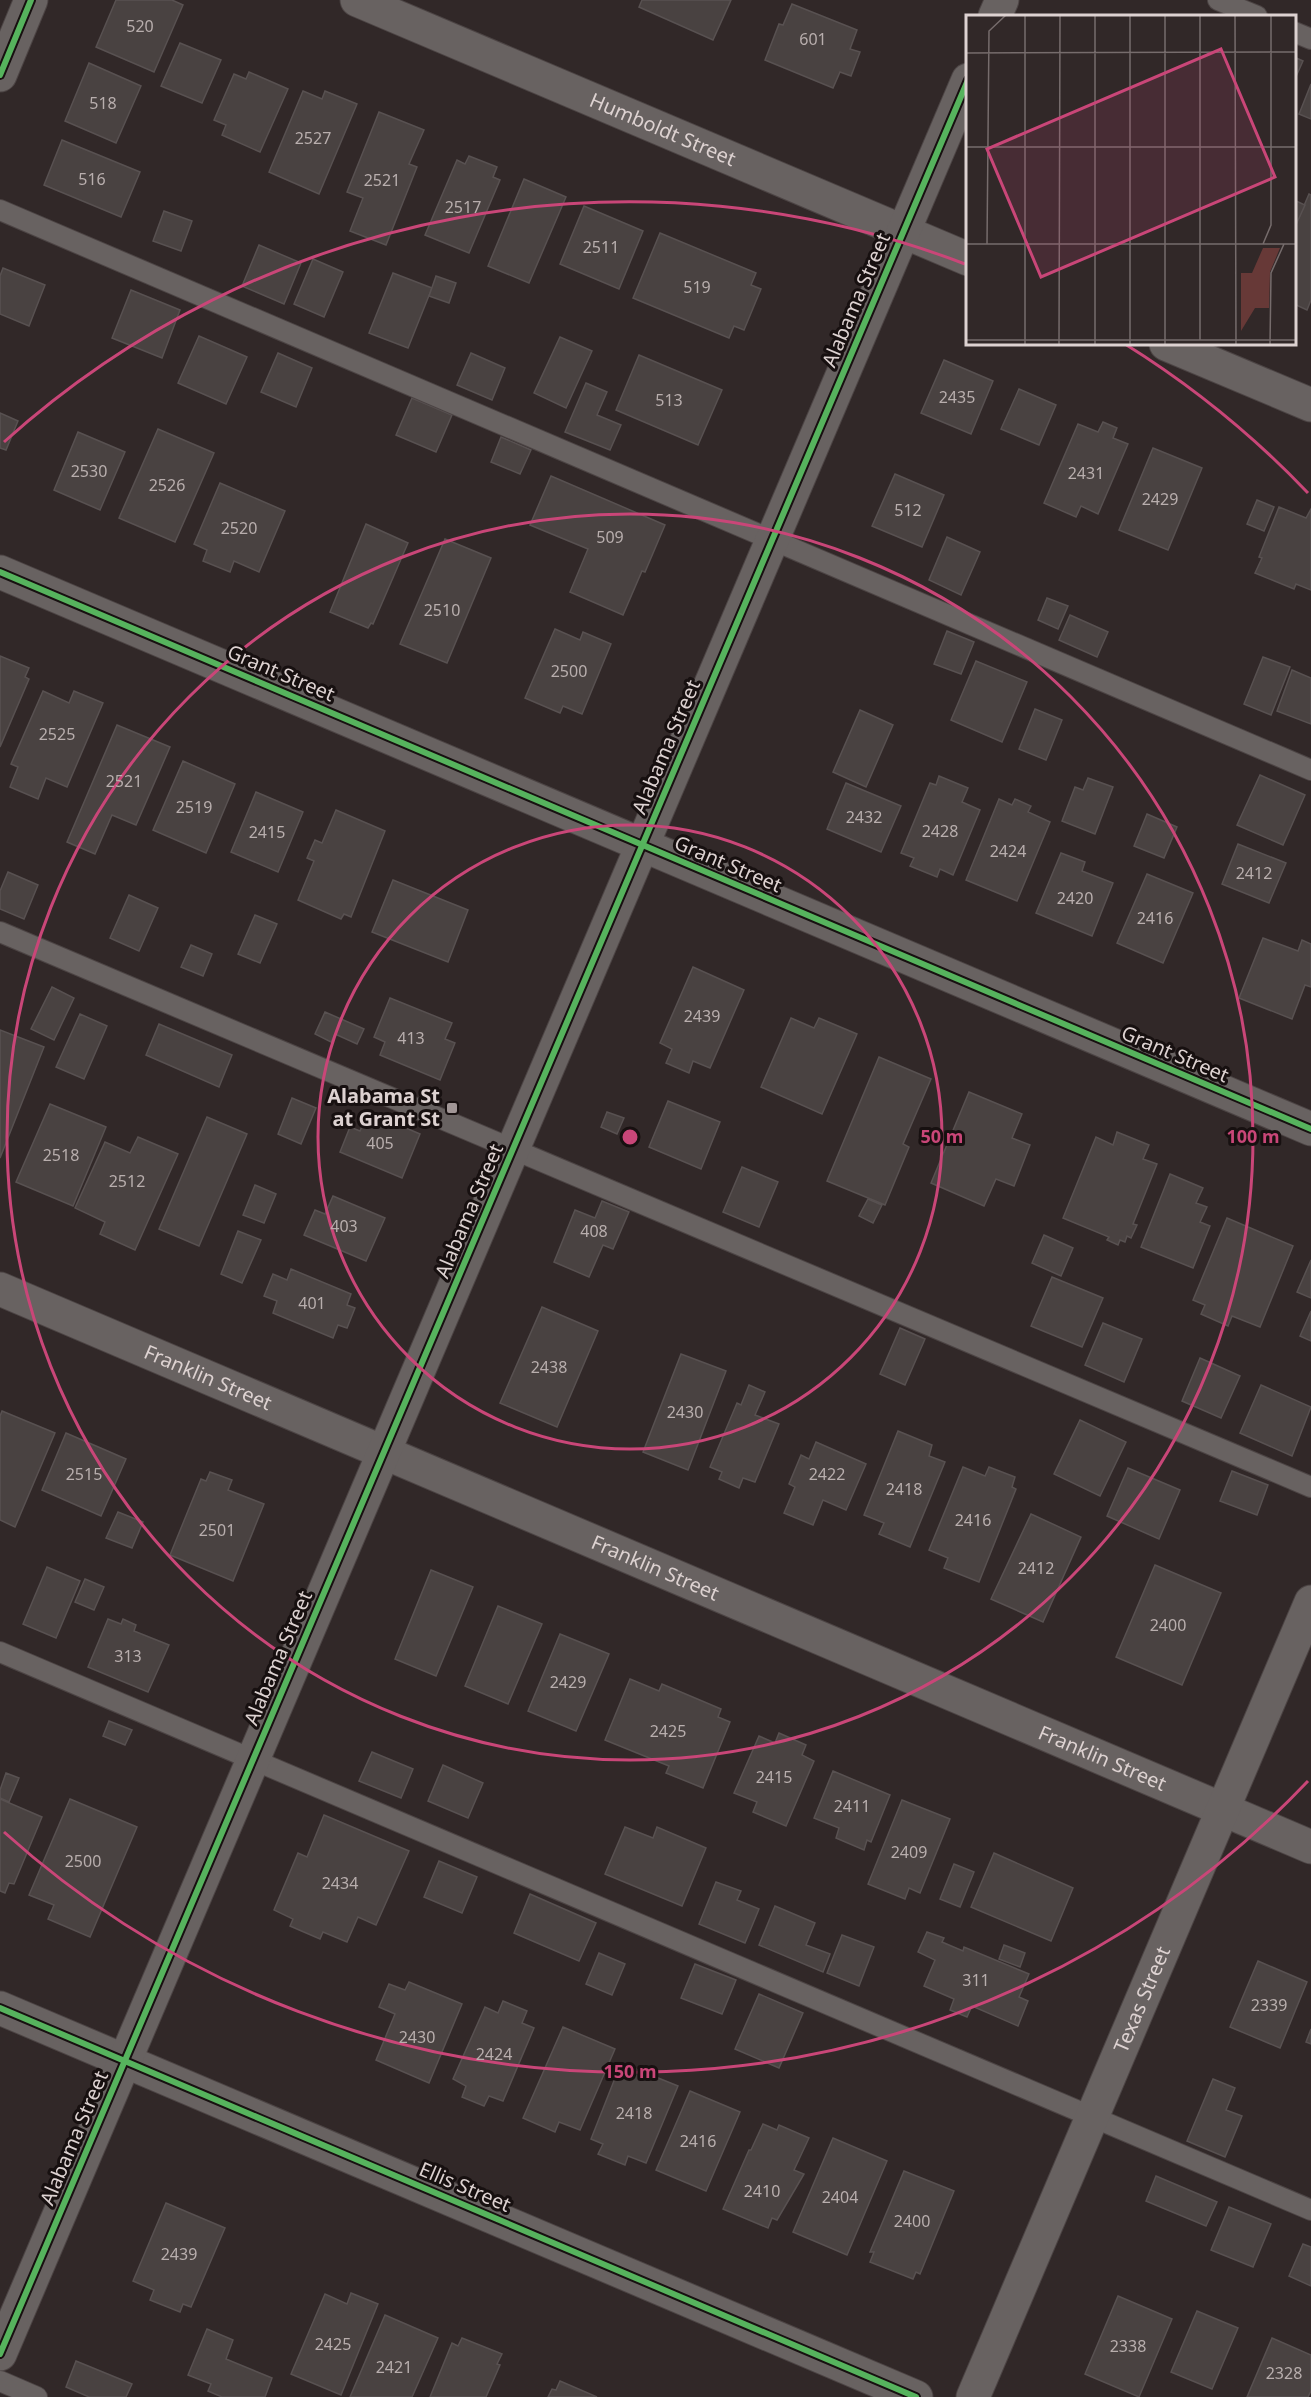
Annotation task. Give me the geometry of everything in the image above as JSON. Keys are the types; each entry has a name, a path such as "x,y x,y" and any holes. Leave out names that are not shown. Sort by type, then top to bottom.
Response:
{"street":[{"path":"0,75 32,0"},
{"name":"Humboldt Street","path":"357,0 966,258"},
{"path":"995,15 1002,0"},
{"name":"Alabama Street","path":"0,2354 966,85"},
{"path":"1168,345 1311,405"},
{"name":"Grant Street","path":"0,572 1311,1129"},
{"name":"Franklin Street","path":"0,1289 1311,1847"},
{"name":"Texas Street","path":"973,2397 1311,1602"},
{"name":"Ellis Street","path":"0,2008 916,2397"}],"lane":[{"path":"1218,0 1255,15"},
{"path":"1296,33 1311,39"},
{"path":"0,210 1311,770"},
{"path":"0,932 1311,1487"},
{"path":"0,1652 1311,2210"},
{"path":"0,2381 37,2397"}],"building":[{"path":"116,0 172,0 183,5 154,72 96,47"},
{"path":"642,0 731,0 713,40 639,7"},
{"path":"792,4 857,30 850,49 860,52 851,76 840,72 833,88 765,60 779,24 783,25"},
{"path":"180,43 221,60 202,103 161,86"},
{"path":"1296,58 1303,61 1296,77"},
{"path":"89,63 141,86 116,143 65,121"},
{"path":"249,72 288,89 260,152 222,135 226,125 214,120 234,74 246,79"},
{"path":"1311,84 1311,119 1299,114"},
{"path":"303,91 322,99 325,91 357,104 319,194 269,172"},
{"path":"379,112 424,130 409,164 417,167 386,245 350,231 363,198 347,192"},
{"path":"62,140 140,172 121,217 44,185"},
{"path":"469,156 497,167 493,177 500,180 469,253 425,235 457,160 465,164"},
{"path":"524,179 566,197 529,283 488,266"},
{"path":"1309,194 1311,195 1311,300 1307,310 1296,305 1296,224"},
{"path":"1296,201 1305,205 1296,225"},
{"path":"584,206 643,231 619,289 560,264"},
{"path":"164,211 192,221 181,251 153,241"},
{"path":"660,233 756,273 751,285 761,289 744,330 734,326 729,338 633,298"},
{"path":"259,245 301,263 284,304 242,286"},
{"path":"313,259 343,272 324,317 294,304"},
{"path":"3,268 45,285 29,326 0,314 0,276"},
{"path":"393,273 432,288 408,348 369,333"},
{"path":"436,276 456,283 449,303 429,296"},
{"path":"131,290 180,310 162,358 112,338"},
{"path":"199,336 247,357 226,404 178,383"},
{"path":"560,337 592,351 566,408 534,393"},
{"path":"278,353 312,368 296,407 261,392"},
{"path":"471,353 505,368 492,400 457,385"},
{"path":"639,355 722,390 698,445 616,410"},
{"path":"944,360 993,381 971,434 921,413"},
{"path":"586,383 607,392 597,415 621,425 610,450 565,432"},
{"path":"1019,389 1056,405 1039,445 1001,429"},
{"path":"412,398 452,415 436,452 396,435"},
{"path":"0,413 18,421 6,450 0,448"},
{"path":"1103,422 1117,428 1113,438 1128,444 1098,514 1081,506 1076,517 1044,503 1078,424 1098,432"},
{"path":"158,429 214,453 175,542 119,518"},
{"path":"78,432 125,452 100,510 54,490"},
{"path":"501,437 531,450 520,474 491,462"},
{"path":"1153,448 1202,468 1168,550 1119,530"},
{"path":"895,474 944,495 922,547 872,526"},
{"path":"551,476 665,525 623,615 570,592 588,549 530,525"},
{"path":"220,483 285,511 259,572 234,561 230,572 203,561 207,550 194,544"},
{"path":"1257,500 1274,507 1264,531 1247,524"},
{"path":"1279,507 1306,518 1311,509 1311,590 1296,584 1294,589 1255,573"},
{"path":"366,524 408,543 373,624 371,623 368,628 330,612"},
{"path":"947,537 980,552 961,595 929,580"},
{"path":"445,539 491,558 447,663 400,644"},
{"path":"1047,598 1068,606 1058,629 1038,620"},
{"path":"1070,615 1108,632 1097,657 1059,640"},
{"path":"555,629 580,640 583,632 611,644 582,714 563,706 560,713 525,698"},
{"path":"947,631 974,642 961,674 934,664"},
{"path":"0,656 29,668 25,677 29,679 0,747"},
{"path":"1263,657 1290,667 1271,715 1244,704"},
{"path":"976,661 1027,682 1002,742 951,720"},
{"path":"1292,670 1311,678 1311,724 1277,711"},
{"path":"43,691 69,703 74,691 103,703 67,787 46,778 38,799 10,787 18,767 11,764"},
{"path":"1035,709 1062,720 1046,760 1019,749"},
{"path":"860,710 893,725 866,787 833,772"},
{"path":"117,725 170,747 136,825 112,815 95,854 67,842"},
{"path":"183,761 235,784 206,853 153,830"},
{"path":"1260,775 1305,795 1283,845 1237,825"},
{"path":"939,776 968,788 962,802 980,810 953,875 940,869 937,877 910,866 914,858 901,853 930,783 936,785"},
{"path":"1088,778 1113,787 1095,834 1062,821 1075,787 1083,790"},
{"path":"846,783 901,806 881,852 827,829"},
{"path":"256,792 303,812 278,872 231,852"},
{"path":"999,799 1012,805 1015,799 1031,806 1028,812 1050,822 1017,901 966,880"},
{"path":"336,810 385,831 351,917 344,914 341,919 298,900 314,861 307,858 315,840 322,843"},
{"path":"1147,814 1177,827 1164,858 1134,846"},
{"path":"1238,844 1286,863 1269,903 1222,884"},
{"path":"1061,853 1085,862 1082,871 1113,883 1092,936 1036,913"},
{"path":"8,872 38,885 24,919 0,909 0,891"},
{"path":"1147,874 1193,893 1163,963 1117,943"},
{"path":"393,880 468,910 448,962 372,932"},
{"path":"129,895 158,908 139,951 110,938"},
{"path":"255,915 277,924 260,963 238,954"},
{"path":"1263,938 1298,951 1302,940 1311,944 1311,987 1305,985 1292,1019 1239,998"},
{"path":"191,945 212,954 203,976 181,967"},
{"path":"693,967 744,990 710,1068 693,1061 689,1073 666,1063 672,1049 660,1043"},
{"path":"52,987 74,998 54,1040 31,1029"},
{"path":"390,998 452,1023 445,1039 455,1043 440,1080 380,1055 385,1042 374,1037"},
{"path":"325,1012 364,1029 357,1044 335,1034 331,1042 315,1034"},
{"path":"80,1014 107,1026 84,1079 56,1067"},
{"path":"791,1018 814,1028 819,1018 857,1034 822,1114 761,1087"},
{"path":"159,1024 232,1055 219,1087 146,1055"},
{"path":"0,1030 44,1047 0,1158"},
{"path":"879,1057 931,1079 903,1144 909,1147 885,1205 827,1181"},
{"path":"969,1092 1022,1114 1012,1138 1030,1145 1014,1186 996,1179 984,1206 931,1183"},
{"path":"292,1098 316,1108 301,1144 278,1134"},
{"path":"668,1101 720,1122 701,1169 649,1147"},
{"path":"50,1104 106,1127 73,1206 16,1182"},
{"path":"368,1112 420,1134 402,1178 340,1152 350,1127 360,1131"},
{"path":"607,1112 624,1118 617,1134 601,1127"},
{"path":"207,1117 247,1134 199,1246 159,1229"},
{"path":"1117,1132 1149,1145 1143,1159 1157,1164 1133,1224 1137,1225 1131,1238 1127,1236 1125,1242 1120,1240 1118,1245 1107,1240 1109,1237 1063,1218 1096,1137 1113,1145"},
{"path":"138,1137 178,1154 135,1250 100,1234 105,1222 75,1208 105,1142 130,1153"},
{"path":"742,1167 778,1182 759,1227 723,1212"},
{"path":"1170,1174 1203,1188 1196,1203 1207,1207 1200,1222 1210,1226 1193,1268 1141,1247"},
{"path":"255,1185 276,1194 264,1223 243,1215"},
{"path":"333,1196 385,1218 366,1261 304,1235 315,1210 325,1214"},
{"path":"868,1199 882,1205 873,1223 859,1216"},
{"path":"602,1201 629,1212 613,1249 603,1245 589,1277 554,1262 575,1210 595,1218"},
{"path":"1227,1218 1293,1246 1260,1327 1232,1316 1228,1326 1201,1314 1205,1305 1193,1300"},
{"path":"238,1231 261,1240 242,1283 221,1274"},
{"path":"1044,1235 1073,1248 1061,1276 1032,1263"},
{"path":"1311,1260 1311,1298 1297,1292"},
{"path":"291,1269 351,1294 347,1305 355,1308 347,1328 338,1325 333,1338 273,1313 277,1301 264,1296 273,1274 287,1280"},
{"path":"1052,1277 1103,1298 1082,1347 1031,1326"},
{"path":"542,1307 598,1331 557,1427 500,1403"},
{"path":"1311,1311 1311,1341 1300,1336"},
{"path":"1103,1323 1142,1339 1124,1382 1085,1365"},
{"path":"900,1328 925,1339 905,1385 880,1374"},
{"path":"681,1354 726,1371 688,1470 643,1452"},
{"path":"1200,1358 1240,1376 1221,1418 1182,1401"},
{"path":"749,1385 765,1392 755,1415 779,1424 755,1482 743,1478 739,1488 719,1479 722,1472 710,1467 737,1403 741,1405"},
{"path":"1261,1385 1311,1407 1292,1456 1240,1433"},
{"path":"2,1411 55,1433 15,1527 0,1520 0,1416"},
{"path":"1080,1420 1126,1442 1100,1496 1054,1474"},
{"path":"898,1431 932,1445 929,1456 945,1462 910,1547 879,1534 884,1523 864,1515"},
{"path":"66,1433 126,1459 101,1516 42,1490"},
{"path":"816,1442 866,1464 846,1510 823,1500 813,1525 784,1513 795,1487 789,1484 801,1455 809,1459"},
{"path":"963,1467 985,1476 989,1467 1015,1477 1012,1487 1016,1489 979,1582 944,1568 948,1558 929,1550"},
{"path":"1128,1468 1180,1490 1159,1539 1107,1516"},
{"path":"1232,1471 1268,1485 1257,1515 1220,1501"},
{"path":"210,1472 232,1480 228,1490 264,1504 233,1581 170,1555 201,1479 206,1481"},
{"path":"118,1512 143,1522 132,1548 106,1538"},
{"path":"1031,1514 1081,1537 1043,1622 991,1599"},
{"path":"1155,1565 1221,1593 1182,1685 1116,1657"},
{"path":"47,1567 80,1581 56,1638 23,1624"},
{"path":"431,1570 473,1587 436,1676 395,1659"},
{"path":"85,1579 104,1587 94,1610 75,1602"},
{"path":"498,1606 542,1624 508,1704 465,1686"},
{"path":"108,1619 121,1624 123,1619 136,1625 134,1631 169,1645 148,1692 88,1667"},
{"path":"560,1634 609,1654 576,1731 528,1711"},
{"path":"630,1679 659,1691 662,1684 721,1709 718,1717 730,1722 703,1788 666,1773 669,1766 605,1740"},
{"path":"109,1721 132,1730 125,1745 103,1736"},
{"path":"779,1733 806,1745 802,1755 814,1761 786,1826 753,1812 757,1802 734,1793 759,1736 775,1743"},
{"path":"372,1752 413,1769 401,1798 359,1781"},
{"path":"443,1765 483,1783 468,1818 428,1801"},
{"path":"833,1771 890,1795 871,1842 867,1840 864,1850 836,1838 839,1828 814,1818"},
{"path":"6,1773 19,1778 9,1802 0,1798 0,1790"},
{"path":"0,1799 42,1817 14,1884 9,1883 5,1893 0,1891"},
{"path":"70,1799 137,1827 90,1937 48,1919 54,1905 29,1895"},
{"path":"902,1800 950,1819 920,1893 909,1888 905,1899 868,1884"},
{"path":"324,1815 409,1851 376,1925 358,1917 347,1942 323,1932 320,1939 290,1926 293,1919 274,1910 298,1853 307,1857"},
{"path":"625,1827 653,1838 657,1827 706,1848 682,1906 605,1874"},
{"path":"994,1853 1073,1888 1051,1941 971,1907"},
{"path":"439,1861 477,1877 462,1913 424,1897"},
{"path":"954,1864 974,1872 960,1907 940,1899"},
{"path":"716,1882 741,1891 737,1900 759,1909 745,1943 699,1924"},
{"path":"530,1894 596,1923 579,1961 514,1933"},
{"path":"775,1906 815,1923 806,1945 830,1954 823,1972 759,1945"},
{"path":"927,1932 944,1938 942,1942 963,1951 964,1947 1029,1974 1019,1997 1028,2001 1018,2026 972,2006 967,2017 950,2010 954,1999 924,1986 935,1960 918,1952"},
{"path":"842,1935 874,1947 859,1986 827,1973"},
{"path":"1004,1945 1025,1953 1020,1967 999,1959"},
{"path":"599,1953 625,1964 612,1995 586,1984"},
{"path":"1258,1961 1307,1982 1280,2048 1230,2027"},
{"path":"695,1964 736,1980 722,2014 681,1998"},
{"path":"409,1982 462,2004 429,2083 376,2060 395,2014 379,2007 389,1984 405,1990"},
{"path":"759,1994 803,2013 779,2068 735,2049"},
{"path":"503,2001 527,2011 522,2023 534,2028 503,2101 489,2096 484,2106 462,2097 466,2086 453,2079 485,2007 498,2013"},
{"path":"563,2027 615,2049 580,2130 559,2122 555,2132 523,2118"},
{"path":"1311,2029 1311,2044 1306,2042"},
{"path":"621,2063 678,2086 646,2163 628,2156 625,2165 598,2154 603,2144 591,2139"},
{"path":"1213,2079 1235,2088 1226,2110 1242,2116 1225,2157 1187,2141"},
{"path":"690,2091 740,2112 706,2191 656,2170"},
{"path":"763,2124 777,2130 779,2125 809,2138 794,2170 804,2174 777,2220 772,2218 768,2228 723,2209"},
{"path":"833,2138 887,2161 847,2255 793,2232"},
{"path":"904,2171 954,2191 920,2274 916,2272 913,2279 870,2262 874,2252 870,2252"},
{"path":"1156,2176 1217,2202 1206,2226 1146,2201"},
{"path":"166,2203 225,2228 191,2307 183,2304 180,2312 150,2300 154,2290 133,2281"},
{"path":"1229,2207 1271,2224 1253,2267 1211,2250"},
{"path":"1303,2244 1311,2247 1311,2286 1289,2276"},
{"path":"351,2293 378,2304 341,2395 291,2374 325,2294 347,2304"},
{"path":"1118,2296 1172,2319 1139,2397 1085,2374"},
{"path":"1197,2311 1238,2328 1212,2389 1171,2372"},
{"path":"385,2315 438,2338 412,2397 350,2397"},
{"path":"207,2329 233,2340 226,2359 272,2378 265,2397 222,2397 208,2391 211,2384 188,2375"},
{"path":"462,2338 502,2354 497,2364 500,2365 486,2397 430,2397 452,2343 458,2346"},
{"path":"1272,2338 1311,2355 1311,2391 1308,2397 1247,2397"},
{"path":"76,2361 132,2384 126,2397 89,2397 66,2387"},
{"path":"560,2381 597,2397 548,2397 552,2389 556,2390"}],"cycle path":[{"path":"0,75 31,0"},
{"path":"0,2354 966,85"},
{"path":"0,572 1311,1129"},
{"path":"0,2008 916,2397"}],"place":[{"name":"Alabama St at Grant St","path":"452,1108"}]}
